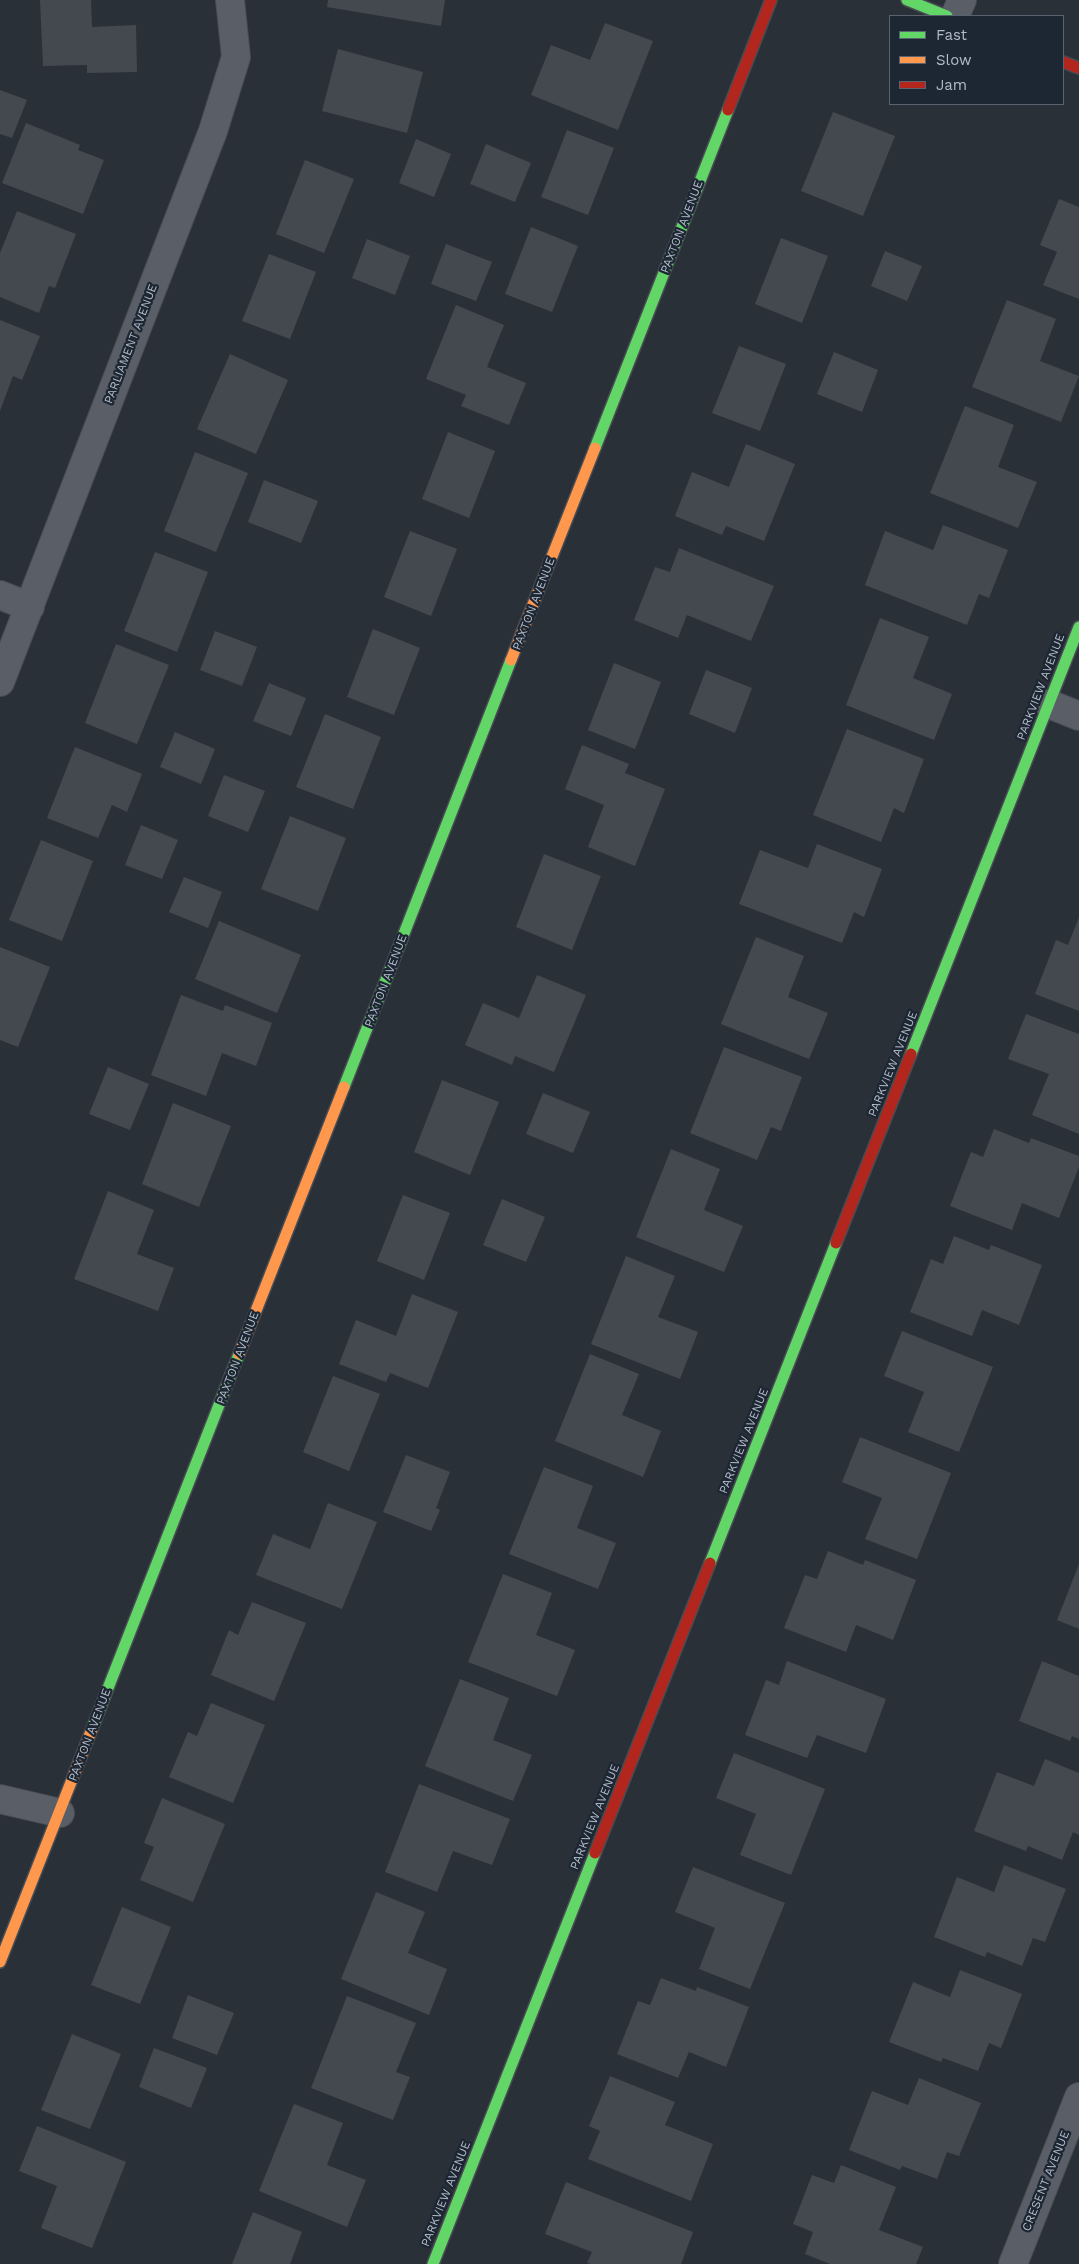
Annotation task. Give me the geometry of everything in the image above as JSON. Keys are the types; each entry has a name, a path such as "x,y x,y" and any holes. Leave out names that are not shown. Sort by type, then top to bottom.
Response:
{"street":[{"name":"PARLIAMENT AVENUE","path":"0,682 212,131 236,57 230,0"},
{"name":"PAXTON AVENUE","path":"0,1962 771,0"},
{"path":"907,0 944,15"},
{"path":"955,15 962,0"},
{"path":"1064,62 1079,68"},
{"path":"0,596 30,607"},
{"name":"PARKVIEW AVENUE","path":"433,2264 1079,627"},
{"path":"1049,704 1079,716"},
{"path":"0,1799 60,1813"},
{"name":"CRESENT AVENUE","path":"1013,2264 1079,2097"}],"building":[{"path":"40,0 91,0 92,27 136,25 137,72 87,73 87,65 43,66"},
{"path":"328,0 445,0 441,26 327,7"},
{"path":"605,23 653,41 618,130 531,95 551,45 590,60"},
{"path":"338,49 423,72 407,133 322,111"},
{"path":"0,90 27,100 12,138 0,134"},
{"path":"833,112 895,136 863,216 801,191"},
{"path":"26,123 80,145 78,150 104,160 83,214 2,183"},
{"path":"567,130 614,148 588,215 541,197"},
{"path":"416,139 451,154 434,197 399,183"},
{"path":"486,144 531,163 515,202 470,184"},
{"path":"305,160 354,179 324,253 276,234"},
{"path":"1059,199 1079,207 1079,299 1043,285 1057,252 1040,245"},
{"path":"17,211 76,234 55,288 49,286 39,313 0,297 0,253"},
{"path":"531,227 578,246 552,312 505,294"},
{"path":"781,238 828,256 802,323 755,304"},
{"path":"367,239 410,256 395,295 352,278"},
{"path":"446,244 492,262 476,301 431,284"},
{"path":"885,251 922,266 907,301 871,286"},
{"path":"269,254 316,272 290,339 242,321"},
{"path":"1007,300 1056,319 1040,361 1079,376 1061,422 972,387"},
{"path":"456,305 504,325 487,367 526,383 509,425 461,406 466,395 426,379"},
{"path":"0,320 40,336 22,380 13,376 0,411"},
{"path":"739,346 786,364 760,431 712,413"},
{"path":"834,352 878,370 862,412 817,394"},
{"path":"230,354 288,380 256,454 197,429"},
{"path":"965,406 1014,425 998,467 1037,482 1018,528 930,493"},
{"path":"448,432 495,451 469,518 422,499"},
{"path":"746,444 795,464 764,541 726,526 722,535 675,516 692,472 729,487"},
{"path":"195,452 248,473 216,552 164,531"},
{"path":"264,480 318,501 301,543 248,522"},
{"path":"943,525 1008,550 989,598 979,594 967,625 865,585 885,531 933,550"},
{"path":"410,531 457,549 431,616 384,597"},
{"path":"679,548 774,586 751,641 687,615 678,638 634,620 655,567 670,572"},
{"path":"155,552 208,572 177,652 124,631"},
{"path":"880,618 929,637 913,678 952,694 934,740 846,705"},
{"path":"373,629 420,648 394,715 347,697"},
{"path":"215,631 257,647 242,686 200,670"},
{"path":"116,644 169,665 137,744 85,723"},
{"path":"614,663 661,682 635,749 588,730"},
{"path":"706,670 752,688 735,733 689,714"},
{"path":"269,683 306,698 291,736 253,721"},
{"path":"325,714 381,737 353,809 296,787"},
{"path":"847,729 924,759 904,813 894,808 881,842 813,815"},
{"path":"175,732 215,749 201,784 160,767"},
{"path":"582,745 629,764 625,773 665,789 635,866 588,847 604,805 565,789"},
{"path":"75,747 142,774 127,812 112,805 98,838 47,818"},
{"path":"224,775 265,791 248,832 208,816"},
{"path":"290,816 346,838 318,911 261,889"},
{"path":"141,825 178,840 162,879 125,865"},
{"path":"41,840 93,861 62,941 9,920"},
{"path":"817,844 882,869 864,917 854,912 842,943 739,904 760,850 808,868"},
{"path":"544,854 601,876 572,950 516,927"},
{"path":"184,877 222,892 208,928 169,912"},
{"path":"1079,917 1079,1011 1035,994 1056,940 1068,945"},
{"path":"219,921 301,955 277,1013 195,979"},
{"path":"756,937 804,956 788,997 828,1013 809,1059 721,1024"},
{"path":"0,947 50,967 18,1047 0,1040"},
{"path":"537,975 586,995 554,1072 515,1056 512,1065 465,1045 483,1003 519,1018"},
{"path":"181,995 223,1011 225,1005 272,1023 256,1066 222,1053 206,1096 151,1075"},
{"path":"1026,1014 1079,1034 1079,1134 1032,1115 1049,1074 1008,1059"},
{"path":"724,1047 802,1077 781,1131 771,1127 757,1160 690,1133"},
{"path":"108,1067 149,1084 130,1130 89,1114"},
{"path":"442,1080 499,1102 470,1175 414,1152"},
{"path":"543,1093 590,1112 573,1153 526,1134"},
{"path":"173,1103 231,1126 199,1207 142,1184"},
{"path":"994,1129 1029,1143 1031,1138 1079,1156 1079,1167 1059,1218 1022,1203 1012,1230 950,1206 971,1152 983,1157"},
{"path":"671,1149 720,1169 704,1210 743,1226 724,1272 636,1237"},
{"path":"108,1191 154,1210 137,1254 174,1268 158,1311 74,1279"},
{"path":"403,1195 450,1213 424,1280 377,1261"},
{"path":"502,1199 545,1217 526,1262 483,1245"},
{"path":"954,1236 989,1250 991,1245 1042,1265 1019,1325 982,1310 972,1336 910,1312 931,1259 943,1264"},
{"path":"626,1256 675,1276 658,1317 698,1332 680,1379 591,1344"},
{"path":"412,1294 458,1312 428,1388 390,1373 386,1382 339,1364 356,1320 396,1336"},
{"path":"902,1331 993,1367 959,1452 908,1432 924,1392 884,1376"},
{"path":"590,1354 639,1374 622,1415 661,1431 643,1477 555,1441"},
{"path":"333,1376 380,1394 349,1471 303,1452"},
{"path":"860,1437 951,1473 917,1559 865,1539 882,1498 842,1482"},
{"path":"406,1455 450,1472 436,1508 440,1510 431,1531 383,1512"},
{"path":"544,1467 593,1486 577,1528 616,1543 598,1589 509,1554"},
{"path":"328,1503 377,1522 342,1609 256,1575 273,1534 310,1549"},
{"path":"828,1551 863,1565 865,1560 916,1580 893,1640 856,1625 846,1652 784,1628 805,1575 817,1579"},
{"path":"1079,1564 1079,1629 1057,1620"},
{"path":"503,1574 552,1593 536,1635 575,1650 557,1696 468,1662"},
{"path":"252,1602 306,1623 274,1701 211,1675 229,1630 238,1635"},
{"path":"787,1661 886,1699 866,1753 817,1735 807,1758 745,1735 766,1680 779,1685"},
{"path":"1042,1661 1079,1676 1079,1739 1072,1736 1070,1741 1019,1721"},
{"path":"460,1679 509,1698 493,1740 532,1755 513,1801 425,1766"},
{"path":"211,1703 265,1725 233,1803 169,1777 188,1732 197,1736"},
{"path":"734,1753 825,1789 791,1875 740,1855 756,1814 716,1798"},
{"path":"1045,1759 1079,1773 1079,1835 1073,1832 1062,1860 1028,1846 1026,1851 974,1831 997,1772 1034,1786"},
{"path":"419,1784 510,1819 492,1865 453,1851 437,1892 385,1872"},
{"path":"162,1798 225,1824 193,1902 140,1880 154,1847 144,1843"},
{"path":"1004,1865 1066,1889 1045,1942 1033,1938 1022,1966 987,1952 985,1957 934,1937 957,1877 994,1892"},
{"path":"693,1867 785,1903 750,1989 699,1969 715,1928 675,1912"},
{"path":"376,1892 425,1912 408,1953 447,1969 429,2015 341,1979"},
{"path":"122,1907 171,1927 140,2004 91,1985"},
{"path":"960,1970 1022,1994 1001,2048 989,2043 978,2071 943,2058 941,2062 889,2042 913,1982 950,1997"},
{"path":"661,1978 696,1991 697,1987 749,2007 726,2067 689,2052 678,2078 617,2054 638,2001 650,2005"},
{"path":"188,1995 234,2013 217,2055 172,2038"},
{"path":"347,1996 416,2023 396,2072 410,2077 393,2120 311,2088"},
{"path":"72,2034 121,2054 90,2129 41,2110"},
{"path":"154,2048 207,2068 191,2108 139,2087"},
{"path":"610,2076 675,2102 665,2125 713,2144 691,2201 588,2159 600,2131 589,2126"},
{"path":"919,2078 981,2103 959,2156 947,2152 937,2179 902,2166 900,2170 849,2150 872,2091 908,2105"},
{"path":"294,2104 343,2123 327,2165 366,2180 347,2227 259,2191"},
{"path":"37,2126 126,2162 92,2248 41,2228 57,2186 19,2171"},
{"path":"841,2165 896,2187 879,2230 923,2247 916,2264 830,2264 805,2254 813,2232 793,2224 812,2175 834,2183"},
{"path":"566,2182 693,2232 681,2264 591,2264 587,2263 592,2252 545,2234"},
{"path":"253,2212 302,2232 290,2264 232,2264"}],"traffic: fast":[{"path":"907,0 944,15"},
{"path":"595,448 728,110"},
{"path":"911,1054 1079,627"},
{"path":"344,1087 511,660"},
{"path":"710,1563 836,1243"},
{"path":"92,1729 239,1354"},
{"path":"433,2264 595,1853"}],"traffic: slow":[{"path":"511,660 595,448"},
{"path":"239,1354 344,1087"},
{"path":"0,1962 92,1729"}],"traffic: jam":[{"path":"728,110 771,0"},
{"path":"1064,62 1079,68"},
{"path":"836,1243 911,1054"},
{"path":"595,1853 710,1563"}]}
